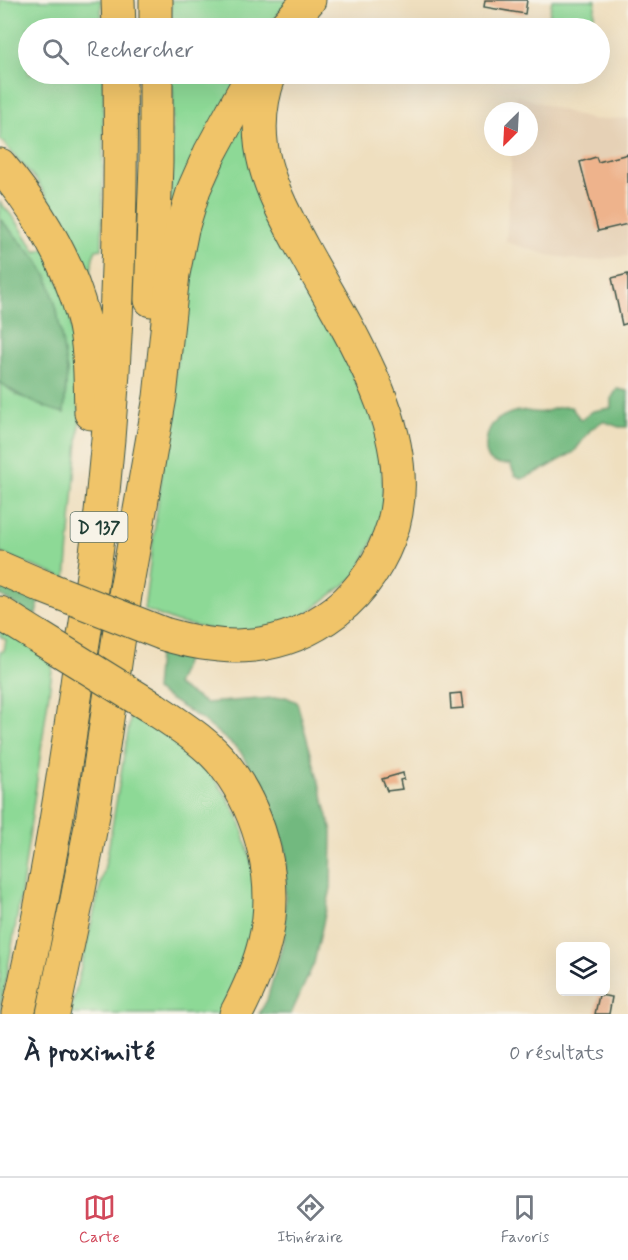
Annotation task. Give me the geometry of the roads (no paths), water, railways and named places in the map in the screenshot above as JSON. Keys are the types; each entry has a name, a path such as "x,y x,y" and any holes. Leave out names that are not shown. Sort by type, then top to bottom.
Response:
{"highway":[{"path":"118,0 119,18"},
{"path":"156,0 156,18"},
{"path":"293,18 309,0"},
{"path":"299,18 309,0"},
{"name":"D 137","path":"18,1014 49,868 102,502 119,243 120,84"},
{"name":"D 137","path":"53,1014 93,815 125,595 145,396 152,283 156,84"},
{"path":"125,595 160,397 173,274 182,229 194,189 210,153 248,84"},
{"path":"0,568 164,634 220,647 279,641 311,628 342,606 370,574 389,539 398,503 398,464 386,411 356,347 288,222 266,171 259,133 259,114 261,98 266,84"},
{"path":"0,165 20,189 49,234 70,279 83,318 89,355 91,428 82,546 27,976"},
{"path":"0,612 155,709 199,740 226,766 252,812 262,841 269,882 269,918 266,940 257,969 236,1014"}]}
